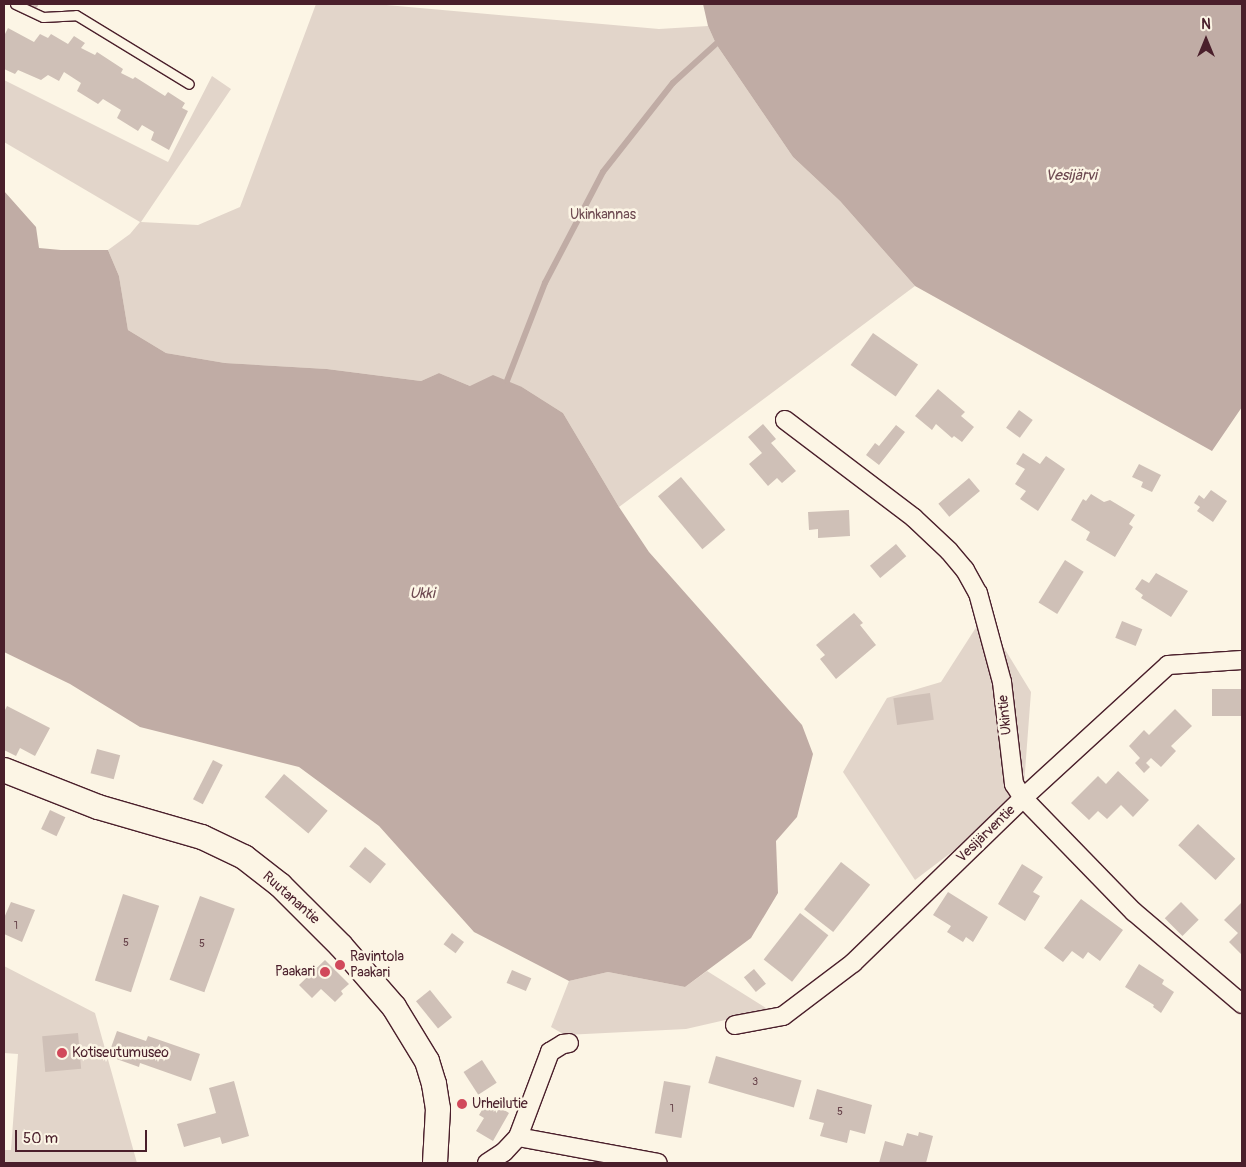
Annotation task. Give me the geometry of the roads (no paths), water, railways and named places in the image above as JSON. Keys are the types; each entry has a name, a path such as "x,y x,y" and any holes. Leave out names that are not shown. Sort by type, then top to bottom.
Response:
{"main road":[{"name":"Ruutanantie","path":"4,770 98,807 202,837 244,857 280,885 341,946 394,1007 427,1061 434,1084 438,1110 435,1163"}],"street":[{"name":"Ukintie","path":"785,420 914,518 950,551 965,570 978,593 1002,682 1014,784 1023,798 1134,912 1242,1004"},
{"name":"Vesijärventie","path":"735,1025 783,1016 853,963 1023,798 1168,665 1242,660"},
{"path":"487,1163 504,1152 518,1137 550,1052 569,1043"},
{"path":"518,1137 658,1163"}],"lane":[{"path":"15,4 43,17 76,15 189,84"}],"water":[{"name":"Vesijärvi","path":"703,4 1242,4 1242,407 1212,451 915,286 840,201 793,157 716,44 708,26"},
{"name":"Ukki","path":"4,191 36,227 39,248 108,250 119,276 128,330 166,353 225,363 327,369 421,381 439,373 470,386 493,375 522,387 563,413 619,507 649,552 802,725 813,754 797,817 776,841 778,893 751,938 685,987 608,972 569,981 474,932 379,826 299,767 140,727 70,684 4,652"}],"waterway":[{"path":"507,381 545,283 603,172 673,83 716,44"}],"place":[{"name":"Ravintola Paakari","path":"340,965"},
{"name":"Paakari","path":"325,972"},
{"name":"Kotiseutumuseo","path":"62,1053"},
{"name":"Urheilutie","path":"462,1104"}],"park label":[{"name":"Ukinkannas","path":"603,215"}]}
